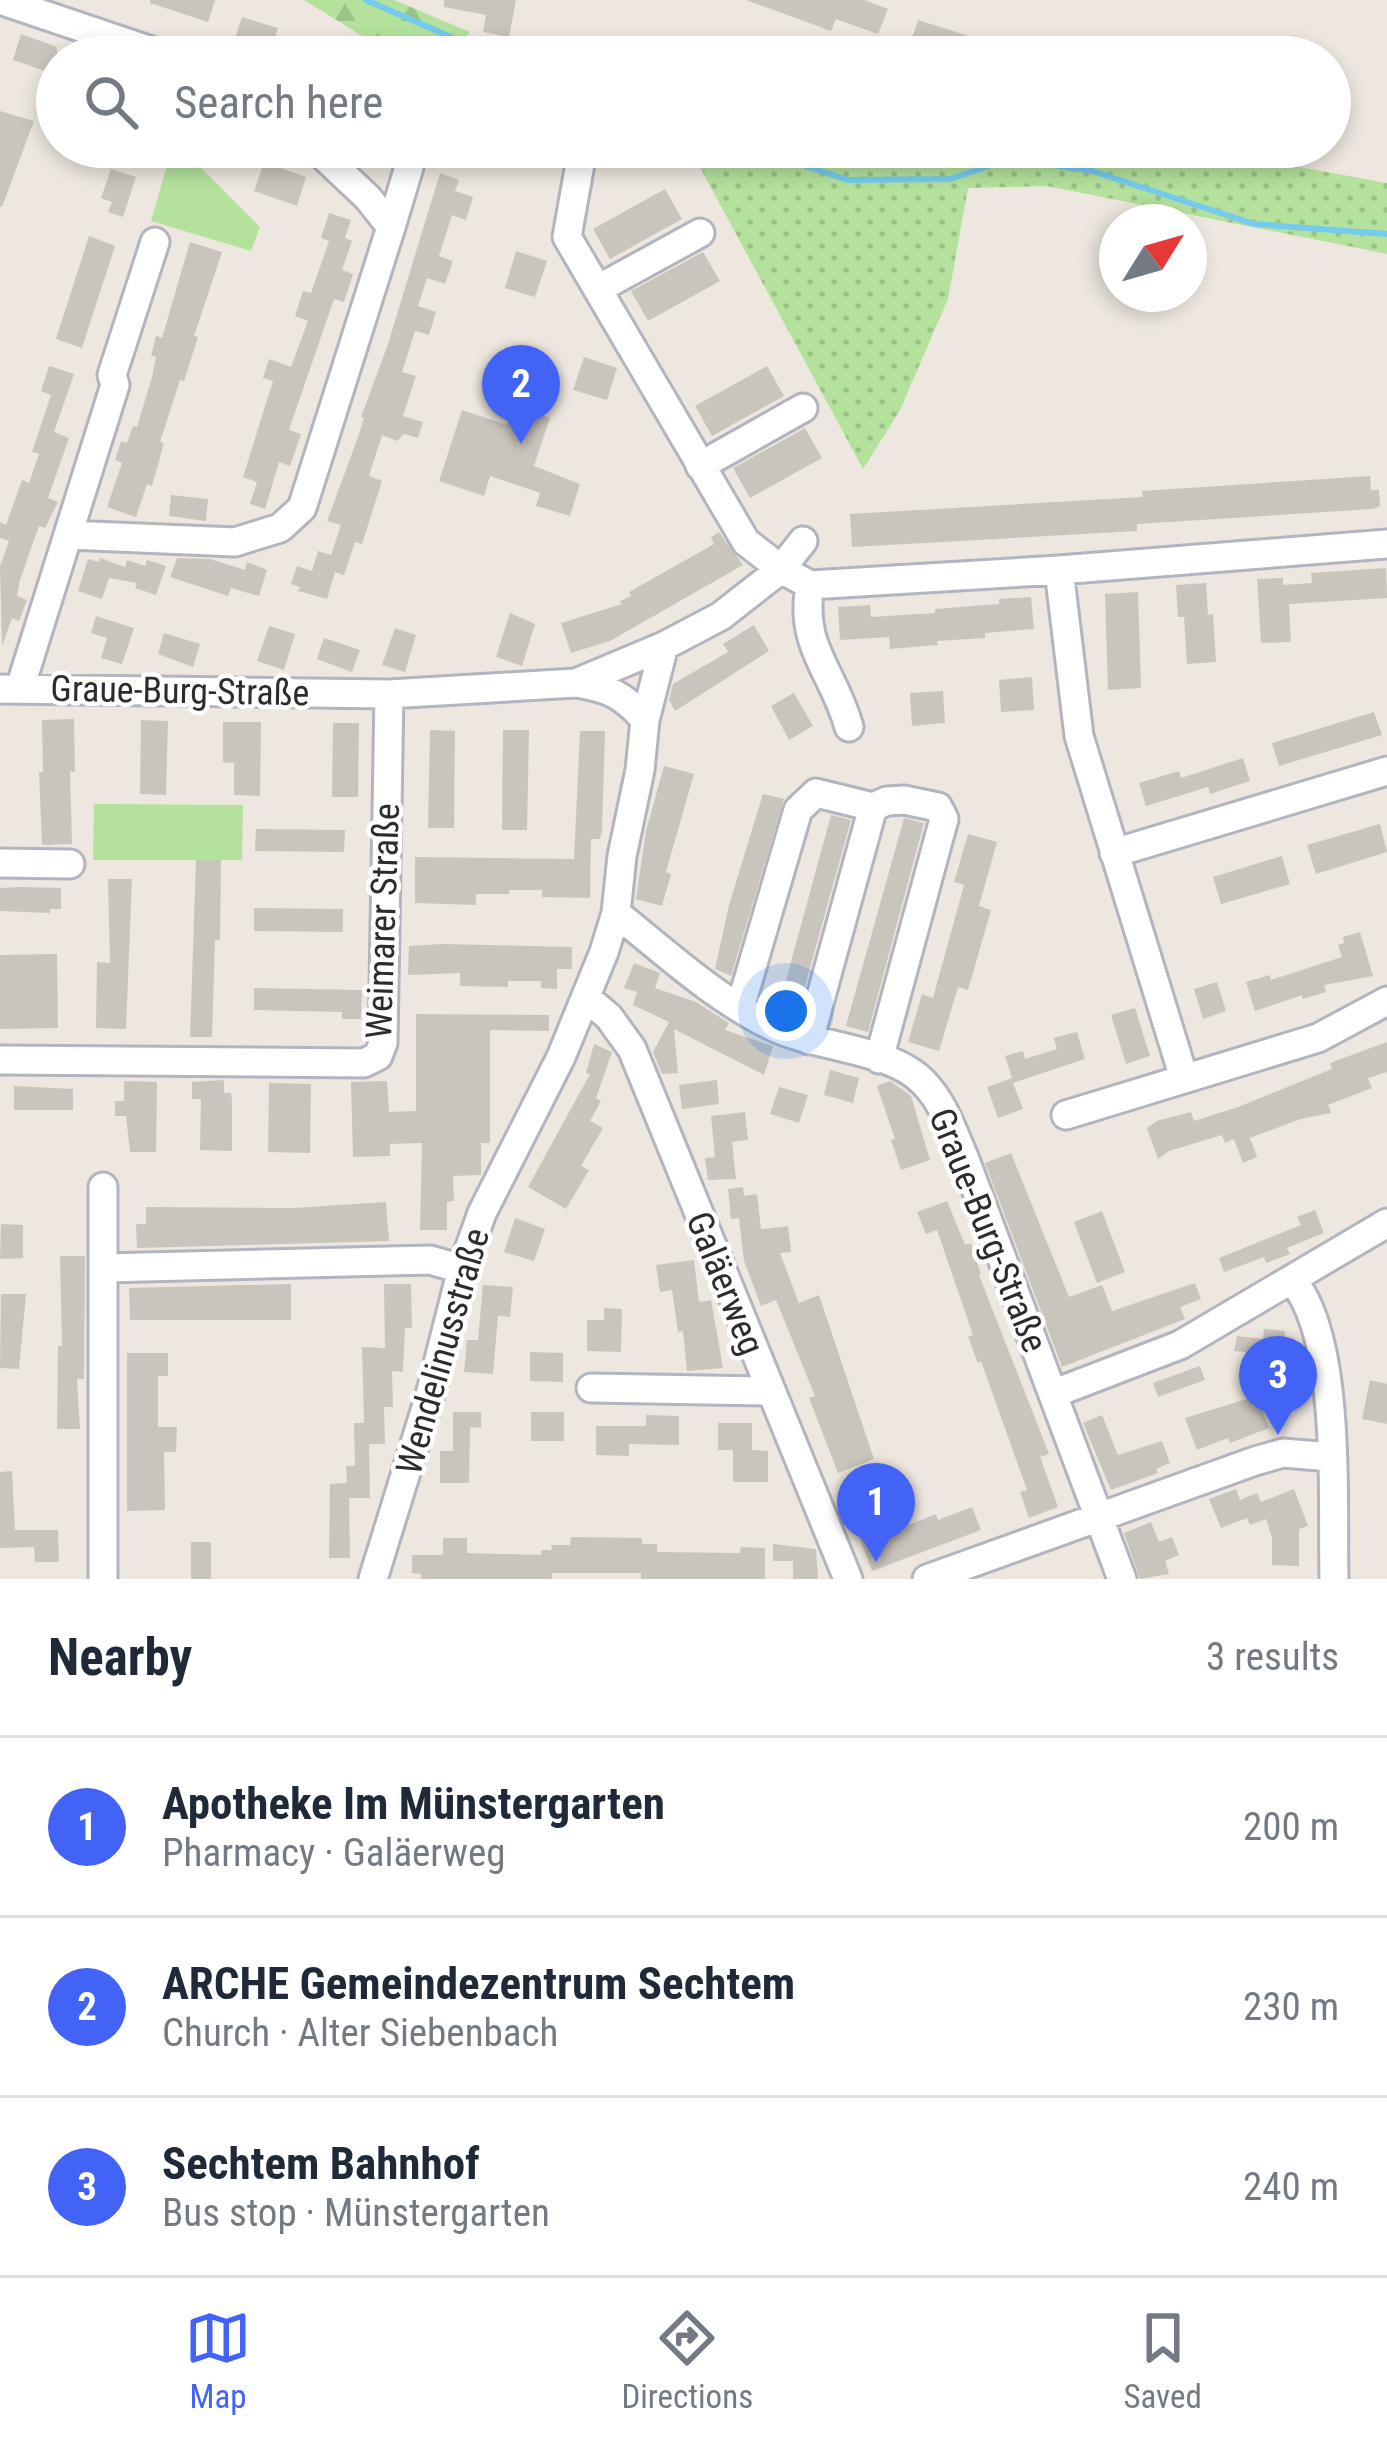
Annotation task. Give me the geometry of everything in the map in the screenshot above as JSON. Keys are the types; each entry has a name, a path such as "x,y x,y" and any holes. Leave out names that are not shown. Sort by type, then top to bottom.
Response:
{"street":[{"path":"0,0 107,36"},
{"path":"336,168 391,227"},
{"path":"68,535 236,542 280,528 302,508 409,168"},
{"path":"579,168 567,238 746,542 810,585 1387,544"},
{"path":"598,290 700,233"},
{"path":"10,688 68,535 155,242"},
{"path":"700,466 803,408"},
{"name":"Graue-Burg-Straße","path":"576,683 721,616 781,569 802,541"},
{"path":"1059,570 1078,736 1184,1078"},
{"path":"810,585 809,638 839,692 849,727"},
{"path":"588,999 616,913 645,720 664,646"},
{"name":"Graue-Burg-Straße","path":"10,688 389,694 576,683 606,687 627,699 645,720"},
{"name":"Weimarer Straße","path":"0,1060 364,1063 378,1056 383,1043 389,694"},
{"path":"1114,853 1387,771"},
{"path":"740,1008 798,810 816,793 873,807 887,800 928,803 938,807 944,819 880,1058"},
{"path":"809,1040 873,807"},
{"path":"0,863 70,865"},
{"name":"Graue-Burg-Straße","path":"616,913 740,1008 775,1028 880,1058 923,1080 964,1156 1122,1579"},
{"name":"Wendelinusstraße","path":"373,1579 482,1213 588,999"},
{"name":"Galäerweg","path":"588,999 609,1017 632,1049 848,1579"},
{"path":"1066,1114 1318,1038 1387,1001"},
{"path":"103,1579 104,1187"},
{"path":"1055,1393 1180,1345 1387,1223"},
{"path":"104,1268 430,1259 462,1269"},
{"path":"1292,1280 1314,1312 1324,1365 1334,1579"},
{"path":"591,1388 769,1391"},
{"path":"927,1579 1283,1453 1331,1457"}],"green space":[{"path":"304,0 394,0 470,32 467,36 362,36"},
{"path":"166,168 201,168 260,227 251,251 151,221"},
{"path":"700,168 1304,168 1387,183 1387,254 1207,218 1207,204 1137,204 1047,186 968,188 948,299 900,410 863,469"},
{"path":"94,804 243,805 242,860 93,860"}],"building":[{"path":"150,0 215,0 208,22"},
{"path":"444,0 516,0 509,36 483,32 486,15 444,7"},
{"path":"746,0 864,0 888,9 878,34 836,19 831,31"},
{"path":"242,17 278,28 276,36 236,36"},
{"path":"918,20 969,36 913,36"},
{"path":"21,34 36,39 36,68 13,60"},
{"path":"0,111 34,121 2,207 0,206"},
{"path":"262,168 281,168 306,177 297,206 254,191"},
{"path":"111,169 136,177 123,217 108,212 112,202 101,198"},
{"path":"440,173 459,180 455,191 473,197 466,220 452,215 439,256 453,261 445,284 427,278 418,306 436,312 429,335 415,331 402,372 416,376 403,416 423,422 418,438 404,434 397,441 382,435 369,476 382,481 362,544 355,542 344,575 335,572 327,599 298,591 300,587 291,584 297,566 312,571 318,551 331,555 341,525 327,521"},
{"path":"665,189 682,219 610,259 593,229"},
{"path":"329,213 351,220 345,238 352,241 342,270 353,274 344,302 334,299 289,430 301,434 290,466 279,462 265,509 250,504 257,482 243,477 273,381 263,378 269,359 291,367 308,321 295,316 303,291 311,293 329,241 321,238"},
{"path":"89,236 115,246 82,348 56,339"},
{"path":"190,242 222,252 184,381 180,380 160,442 164,443 152,486 147,484 136,517 107,507 122,463 115,460 121,441 127,443 133,426 137,427 152,377 156,336 162,338"},
{"path":"516,251 547,261 535,297 505,288"},
{"path":"703,252 720,281 648,321 631,291"},
{"path":"584,357 617,368 607,400 573,390"},
{"path":"49,366 74,374 54,432 69,438 48,498 58,502 45,528 39,526 20,580 17,596 27,600 19,621 12,618 2,646 0,566 9,541 0,538 0,522 6,525 22,480 29,483 39,454 32,452 51,395 41,391"},
{"path":"767,366 784,396 712,436 695,406"},
{"path":"513,405 550,418 534,466 580,484 570,516 536,506 540,493 490,476 484,496 439,481 462,410 507,425"},
{"path":"805,428 822,458 750,498 733,468"},
{"path":"1370,476 1371,490 1379,490 1380,506 1372,509 1137,524 1137,531 852,547 850,514 1143,497 1142,491"},
{"path":"171,495 208,499 206,521 169,516"},
{"path":"719,532 743,565 610,641 571,653 561,623 622,604 631,596 629,592 714,544 711,537"},
{"path":"100,558 125,567 127,560 166,566 156,595 135,588 137,583 109,578 102,599 78,591 88,559 99,562"},
{"path":"177,558 210,559 245,570 247,562 267,570 259,596 231,588 228,596 170,577"},
{"path":"1386,568 1387,598 1289,604 1291,642 1261,643 1257,579 1283,578 1283,585 1312,583 1311,573"},
{"path":"1206,583 1216,662 1187,664 1176,585"},
{"path":"1138,592 1141,688 1108,690 1105,594"},
{"path":"1031,597 1034,629 890,649 889,637 840,640 838,607 870,605 871,617 935,613 935,609"},
{"path":"510,613 535,624 522,666 496,657"},
{"path":"96,616 134,628 122,664 101,658 107,638 91,633"},
{"path":"754,625 769,651 675,711 669,700 673,684 728,652 723,644"},
{"path":"269,626 295,634 284,670 257,661"},
{"path":"395,628 416,635 405,672 382,665"},
{"path":"164,633 200,644 193,667 158,654"},
{"path":"324,638 360,650 352,672 317,659"},
{"path":"1032,677 1034,710 1001,712 999,680"},
{"path":"943,691 945,723 912,726 910,693"},
{"path":"794,693 813,726 789,740 771,706"},
{"path":"1374,712 1382,735 1279,766 1272,743"},
{"path":"74,719 72,844 42,845 42,720"},
{"path":"141,720 168,721 166,795 140,794"},
{"path":"223,722 261,722 260,796 234,795 234,763 223,762"},
{"path":"333,723 359,723 358,797 332,797"},
{"path":"430,730 455,731 454,828 428,828"},
{"path":"503,730 529,730 527,830 502,830"},
{"path":"580,731 605,731 602,831 600,839 591,839 590,898 542,897 542,890 509,890 509,894 476,894 476,905 415,903 415,857 574,859"},
{"path":"1243,758 1250,781 1210,794 1208,787 1146,806 1139,783 1179,771 1181,778"},
{"path":"664,766 694,774 666,872 671,874 662,906 636,899 646,831"},
{"path":"763,794 784,799 731,976 715,969"},
{"path":"831,815 851,820 798,1011 779,1006"},
{"path":"904,818 924,823 868,1032 846,1026"},
{"path":"1380,824 1387,852 1316,874 1307,845"},
{"path":"256,829 345,830 344,852 255,851"},
{"path":"968,834 997,842 979,906 991,910 968,990 958,987 939,1051 908,1042 922,994 933,998 964,885 954,882"},
{"path":"1282,856 1290,884 1221,904 1213,877"},
{"path":"196,860 221,860 212,1037 190,1037"},
{"path":"108,879 132,879 126,1029 96,1028 97,962 110,963"},
{"path":"0,888 61,888 61,909 50,909 50,913 0,911"},
{"path":"254,908 343,909 343,932 254,931"},
{"path":"1360,932 1373,976 1324,985 1326,992 1255,1011 1246,982 1270,975 1271,980 1342,957 1338,945 1344,943 1343,937"},
{"path":"409,946 572,947 572,969 557,969 557,989 541,988 541,981 508,981 508,987 460,986 460,973 408,975"},
{"path":"57,954 58,1028 0,1029 0,955"},
{"path":"634,963 660,973 655,988 696,1002 729,1023 725,1030 773,1046 764,1075 674,1029 678,1073 662,1074 653,1052 669,1022 633,1005 637,992 624,988"},
{"path":"1217,982 1226,1011 1203,1019 1194,989"},
{"path":"254,988 362,990 361,1019 342,1019 342,1012 254,1010"},
{"path":"1135,1008 1150,1056 1126,1064 1111,1015"},
{"path":"416,1014 549,1015 549,1031 490,1030 490,1143 481,1143 481,1175 453,1176 454,1201 447,1202 447,1230 420,1230 422,1143 390,1144 390,1156 353,1157 351,1082 387,1081 389,1112 416,1111"},
{"path":"1077,1032 1085,1059 1013,1083 1023,1109 998,1118 987,1087 1012,1078 1005,1056 1023,1051 1025,1059 1057,1049 1054,1038"},
{"path":"1387,1042 1387,1072 1368,1078 1372,1088 1328,1105 1331,1113 1250,1138 1257,1157 1243,1163 1234,1139 1225,1143 1222,1135 1169,1151 1158,1159 1147,1128 1157,1121 1191,1112 1194,1121 1238,1107"},
{"path":"594,1044 612,1052 596,1098 601,1101 590,1121 603,1128 581,1166 589,1170 566,1209 528,1187 590,1074 586,1073"},
{"path":"830,1070 859,1078 853,1103 824,1095"},
{"path":"224,1080 224,1093 231,1093 232,1100 232,1151 200,1150 201,1099 192,1099 192,1082"},
{"path":"717,1080 719,1104 682,1109 679,1085"},
{"path":"124,1081 157,1082 156,1152 130,1152 126,1116 115,1116 115,1101 124,1101"},
{"path":"890,1081 911,1096 930,1160 901,1170 877,1086"},
{"path":"269,1083 311,1084 310,1153 268,1152"},
{"path":"14,1086 73,1089 73,1110 14,1110"},
{"path":"779,1087 808,1095 799,1123 770,1114"},
{"path":"745,1112 748,1140 732,1142 736,1179 708,1180 705,1158 715,1157 711,1116"},
{"path":"1011,1153 1069,1297 1102,1285 1112,1311 1195,1283 1201,1299 1180,1307 1185,1319 1062,1367 985,1163"},
{"path":"743,1187 744,1196 757,1194 761,1229 788,1226 791,1252 780,1253 799,1303 819,1295 874,1459 838,1473 809,1398 815,1396 776,1300 761,1306 744,1261 739,1218 731,1219 728,1189"},
{"path":"947,1201 965,1245 971,1243 1049,1454 1040,1457 1058,1507 1029,1518 1020,1492 1027,1490 968,1337 973,1335 937,1230 926,1234 917,1212"},
{"path":"386,1202 389,1241 137,1248 136,1224 146,1224 146,1207 294,1208"},
{"path":"1315,1210 1324,1233 1287,1248 1290,1254 1266,1263 1264,1257 1224,1272 1219,1258 1301,1225 1297,1217"},
{"path":"1102,1211 1125,1272 1097,1283 1074,1222"},
{"path":"515,1218 545,1229 534,1261 504,1252"},
{"path":"1,1224 23,1225 23,1258 0,1259"},
{"path":"60,1256 85,1256 84,1379 77,1379 80,1429 57,1429"},
{"path":"694,1260 699,1302 711,1300 723,1368 687,1371 672,1290 660,1292 656,1265"},
{"path":"291,1284 291,1320 130,1320 129,1288"},
{"path":"384,1284 411,1284 412,1328 405,1328 403,1372 392,1371 393,1407 384,1407 385,1444 369,1444 370,1498 349,1498 350,1558 329,1558 330,1484 347,1483 346,1466 355,1466 354,1423 364,1423 362,1347 385,1348"},
{"path":"483,1285 513,1287 510,1317 498,1316 493,1374 464,1372 467,1340 478,1340"},
{"path":"1,1294 26,1294 19,1369 0,1368"},
{"path":"604,1308 622,1309 621,1352 587,1351 587,1320 604,1320"},
{"path":"1264,1329 1285,1331 1286,1373 1254,1370 1256,1353 1234,1351 1237,1336 1263,1339"},
{"path":"530,1352 563,1353 563,1382 530,1381"},
{"path":"127,1353 168,1353 168,1376 158,1376 158,1427 177,1427 176,1452 164,1452 165,1510 127,1511"},
{"path":"1200,1366 1205,1380 1158,1397 1153,1383"},
{"path":"1370,1380 1387,1384 1387,1424 1362,1419"},
{"path":"1250,1398 1253,1407 1260,1405 1269,1428 1197,1450 1185,1418"},
{"path":"453,1412 481,1412 481,1428 470,1427 469,1483 440,1483 440,1451 453,1451"},
{"path":"531,1412 564,1412 564,1441 531,1441"},
{"path":"646,1415 679,1416 679,1445 629,1444 629,1456 596,1455 596,1426 646,1426"},
{"path":"1102,1415 1118,1455 1162,1441 1170,1463 1156,1469 1158,1473 1111,1490 1083,1423"},
{"path":"718,1423 752,1423 752,1450 768,1451 768,1482 733,1482 733,1450 718,1450"},
{"path":"12,1471 15,1530 58,1530 59,1562 35,1562 34,1547 0,1548 0,1472"},
{"path":"1236,1489 1240,1500 1257,1493 1261,1502 1294,1489 1308,1526 1299,1529 1299,1566 1272,1565 1266,1519 1250,1525 1247,1518 1221,1528 1209,1499"},
{"path":"972,1507 981,1530 872,1571 853,1520 868,1515 876,1538 936,1514 938,1520"},
{"path":"1151,1522 1159,1542 1172,1537 1179,1555 1165,1561 1169,1574 1140,1579 1124,1533"},
{"path":"571,1537 642,1538 642,1544 657,1544 657,1552 740,1553 741,1547 765,1548 765,1579 552,1573 552,1579 421,1579 421,1574 412,1573 412,1555 443,1555 443,1538 467,1538 467,1553 541,1555 541,1550 552,1550 551,1545 570,1545"},
{"path":"191,1542 211,1542 211,1579 191,1579"},
{"path":"773,1544 816,1549 818,1579 793,1579 793,1561 773,1561"}],"waterway":[{"path":"366,0 449,36"},
{"path":"812,168 848,180 950,179 983,168"},
{"path":"1072,168 1254,224 1387,234"}],"place":[{"name":"ARCHE Gemeindezentrum Sechtem","path":"521,444"},
{"name":"Sechtem Bahnhof","path":"1278,1435"},
{"name":"Apotheke Im Münstergarten","path":"876,1562"}]}
